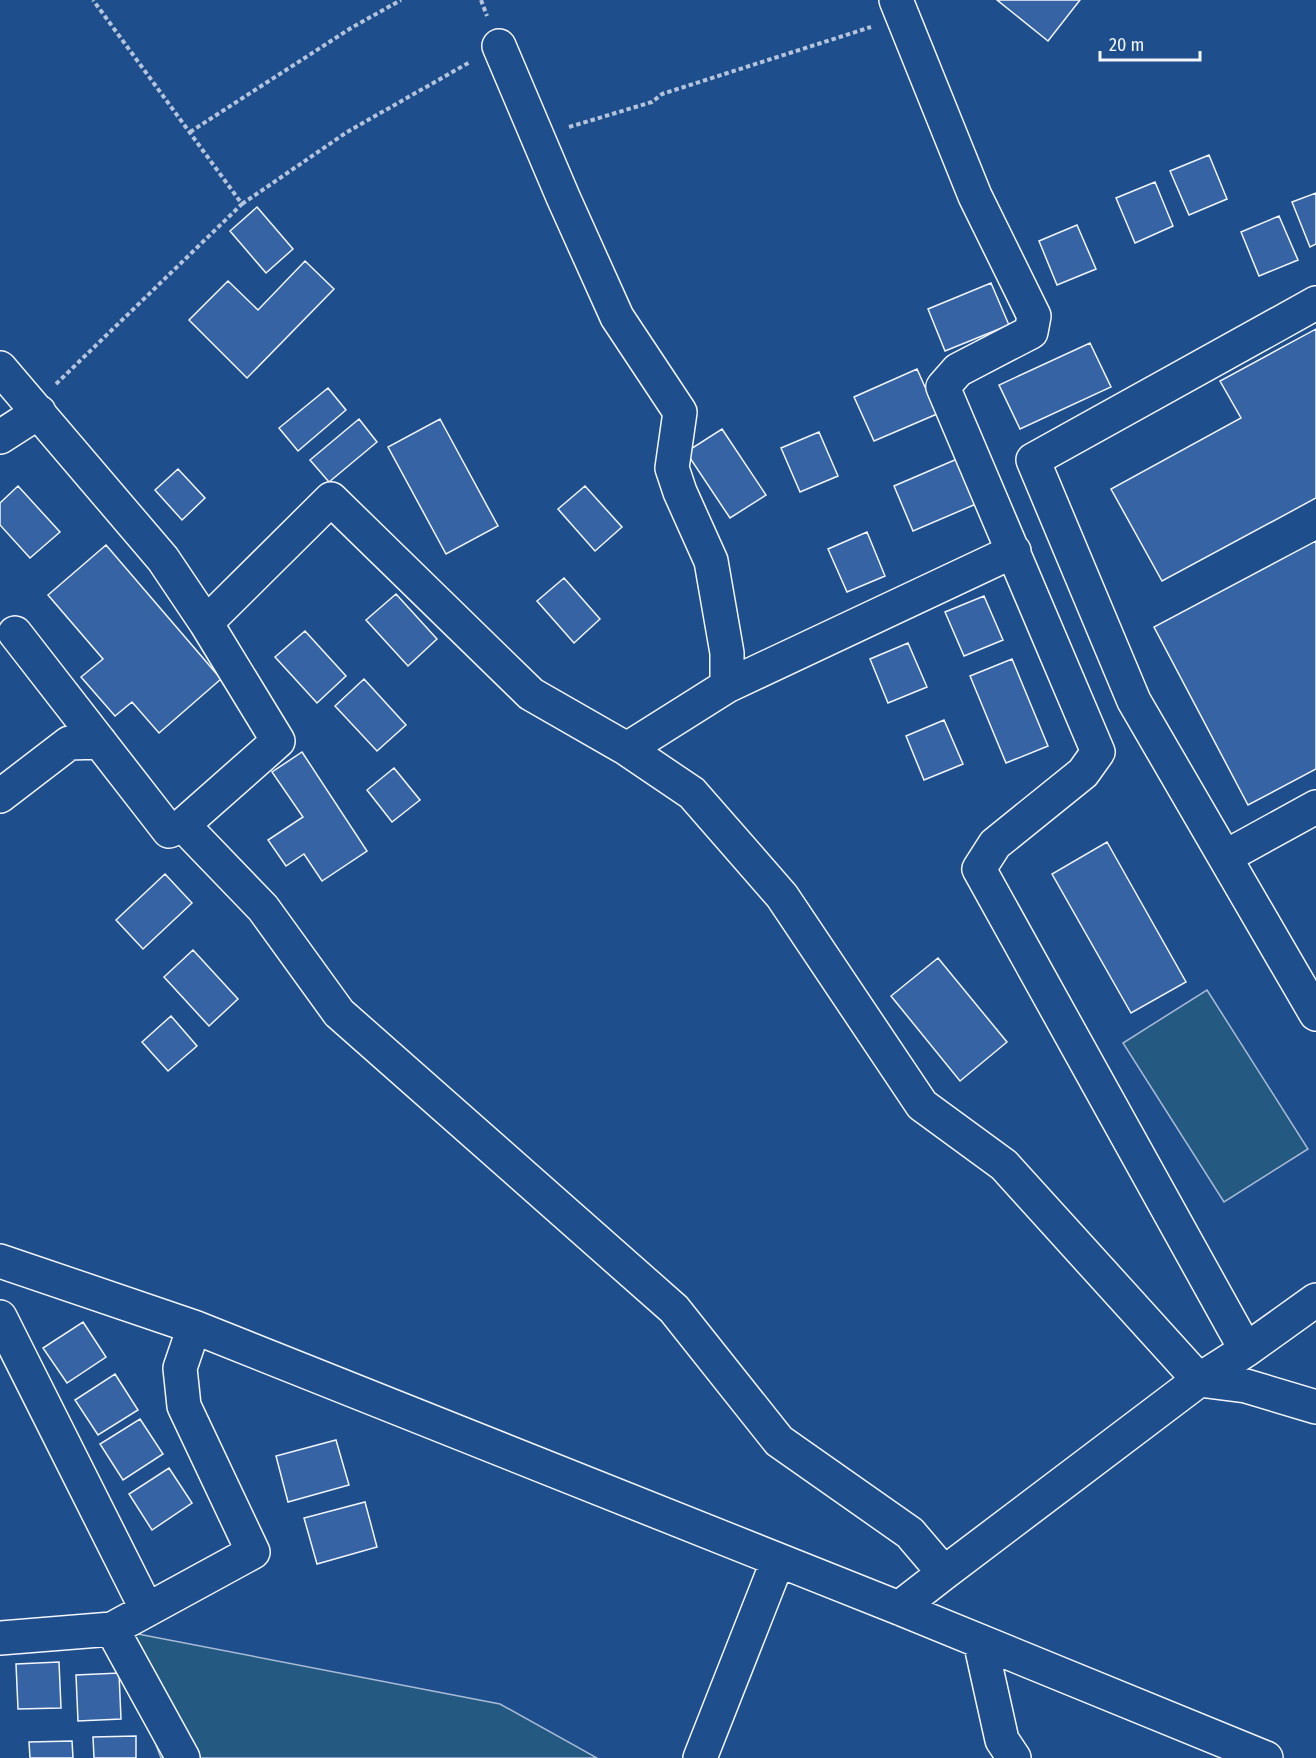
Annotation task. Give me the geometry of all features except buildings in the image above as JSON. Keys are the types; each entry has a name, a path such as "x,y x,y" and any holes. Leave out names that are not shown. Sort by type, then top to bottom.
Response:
{"street":[{"path":"900,8 975,196 1034,316 1031,332 957,369 943,387 1098,752 1083,773 995,844 979,870 1246,1350"},
{"path":"499,46 617,317 680,412 672,468 680,492 711,561 727,653 726,687"},
{"path":"1316,303 1033,460 1134,700 1316,1014"},
{"path":"0,368 163,559 206,623 278,741 183,825 169,831 15,633"},
{"path":"0,437 36,409"},
{"path":"206,623 331,499 531,694 627,749 692,793 782,896 922,1105 1004,1164 1199,1380 1246,1386 1316,1407"},
{"path":"627,749 726,687 1014,551"},
{"path":"0,796 69,743 100,742"},
{"path":"1225,856 1316,807"},
{"path":"183,825 263,908 339,1014 674,1309 778,1441 910,1533 944,1573"},
{"path":"0,1297 5,1262 194,1328 899,1608 1266,1758"},
{"path":"899,1608 1199,1380 1316,1300"},
{"path":"0,1317 147,1610"},
{"path":"0,1638 112,1629 253,1552 184,1406 180,1368 194,1328"},
{"path":"700,1758 778,1560"},
{"path":"112,1629 183,1758"},
{"path":"980,1641 1002,1740 1014,1758"}],"path":[{"path":"93,0 242,204"},
{"path":"190,132 351,28 400,0"},
{"path":"36,409 242,204 347,132 499,46 481,0"},
{"path":"537,137 652,102 662,93 900,8"}],"shaded area":[{"path":"1207,990 1308,1149 1224,1202 1123,1043"},
{"path":"112,1629 500,1704 597,1758 161,1758"}]}
